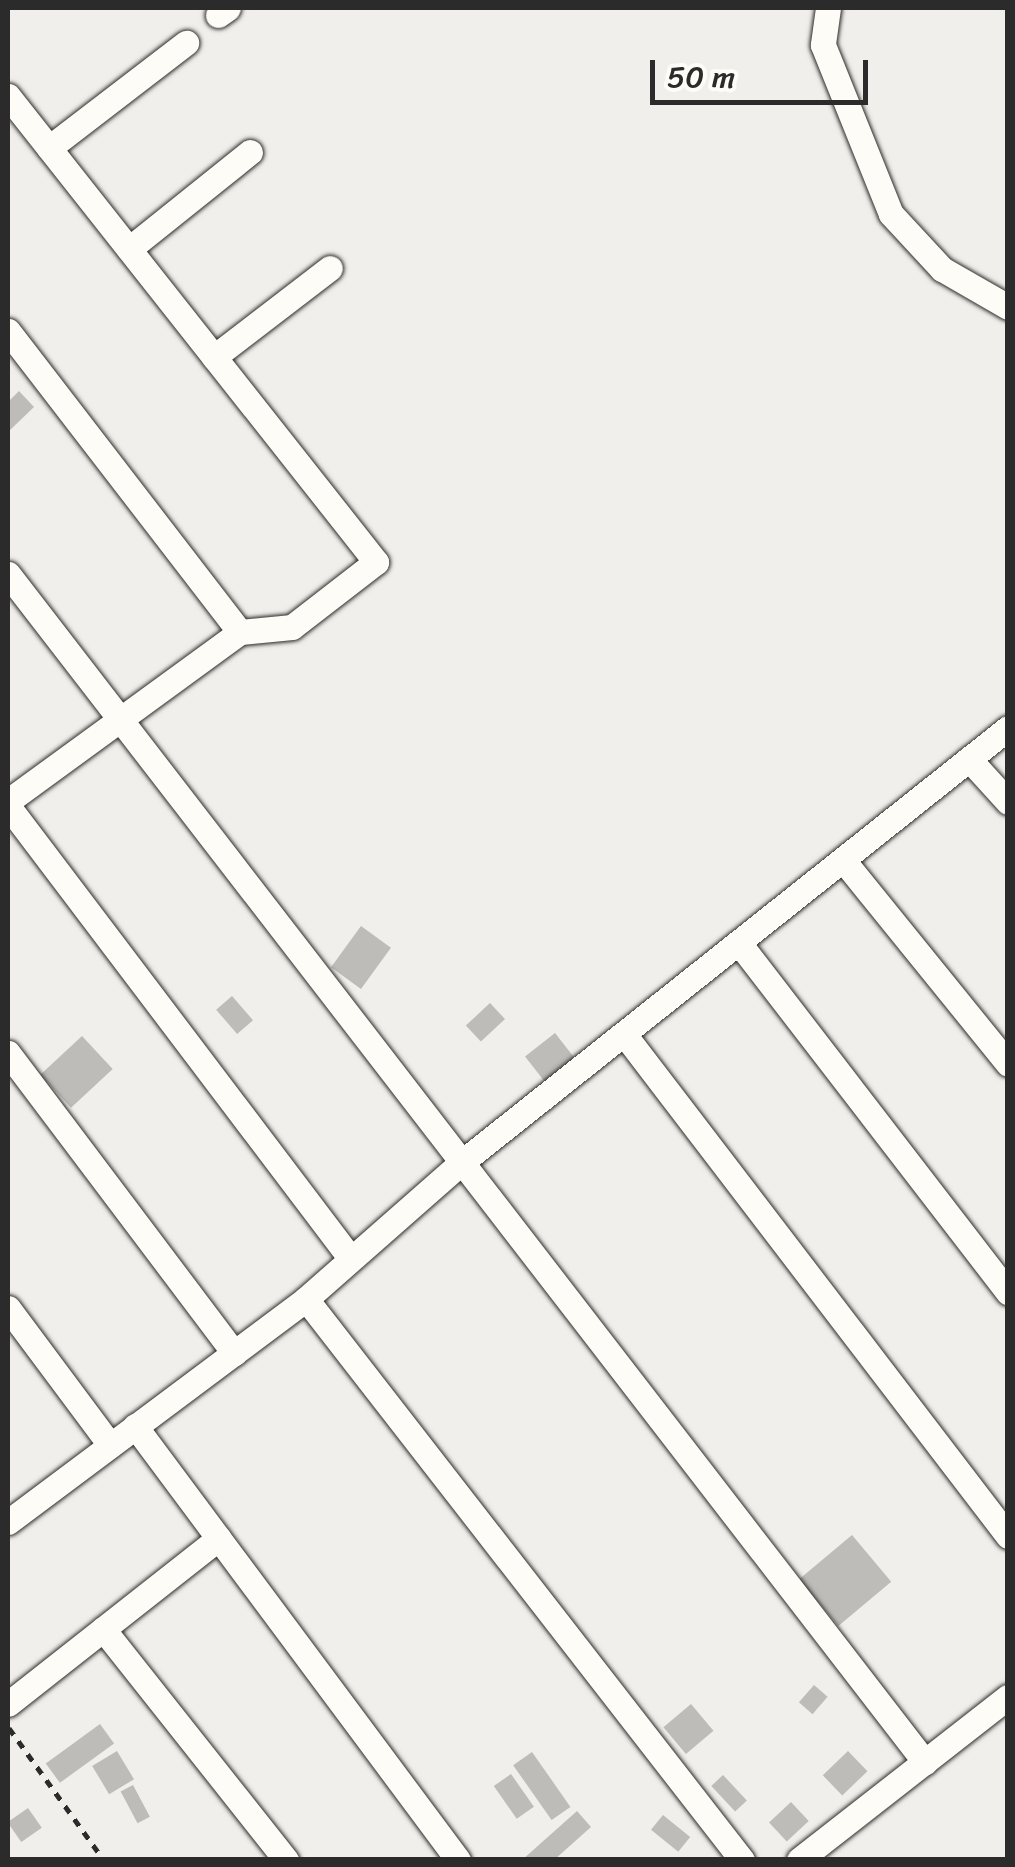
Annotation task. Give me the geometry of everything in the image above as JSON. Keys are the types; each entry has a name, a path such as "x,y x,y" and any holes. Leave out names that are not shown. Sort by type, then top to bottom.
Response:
{"street":[{"path":"828,8 823,45 891,214 942,269 1008,307"},
{"path":"49,148 186,42"},
{"path":"8,96 376,562 292,627 240,632 8,803 351,1259"},
{"path":"129,249 250,152"},
{"path":"214,357 330,268"},
{"path":"8,331 240,632"},
{"path":"8,574 925,1762"},
{"path":"8,1522 306,1299 462,1162 1008,728"},
{"path":"969,759 1008,802"},
{"path":"843,860 1008,1064"},
{"path":"739,943 1008,1292"},
{"path":"624,1034 1008,1536"},
{"path":"8,1053 234,1353"},
{"path":"306,1299 742,1860"},
{"path":"8,1308 110,1446"},
{"path":"136,1426 458,1860"},
{"path":"8,1704 219,1538"},
{"path":"103,1629 286,1860"},
{"path":"799,1860 1008,1698"}],"path":[{"path":"8,1726 104,1860"}],"building":[{"path":"19,391 34,407 8,432 8,402"},
{"path":"361,926 391,948 361,989 331,967"},
{"path":"232,996 253,1020 237,1034 216,1010"},
{"path":"490,1003 505,1019 481,1042 466,1026"},
{"path":"555,1033 575,1059 545,1082 525,1056"},
{"path":"82,1036 113,1069 71,1108 40,1075"},
{"path":"852,1535 891,1582 838,1626 799,1579"},
{"path":"814,1685 828,1697 812,1714 799,1702"},
{"path":"691,1704 713,1731 686,1754 663,1727"},
{"path":"100,1724 114,1743 60,1783 46,1763"},
{"path":"117,1751 134,1779 109,1794 92,1766"},
{"path":"848,1751 867,1771 842,1795 823,1775"},
{"path":"532,1752 570,1807 552,1820 513,1765"},
{"path":"511,1774 534,1807 517,1819 494,1786"},
{"path":"723,1775 747,1801 735,1812 711,1786"},
{"path":"133,1785 150,1817 138,1823 121,1792"},
{"path":"791,1802 809,1821 787,1841 769,1822"},
{"path":"28,1808 42,1828 21,1842 8,1822"},
{"path":"577,1811 591,1827 554,1860 522,1860"},
{"path":"663,1815 690,1837 678,1852 651,1830"}]}
